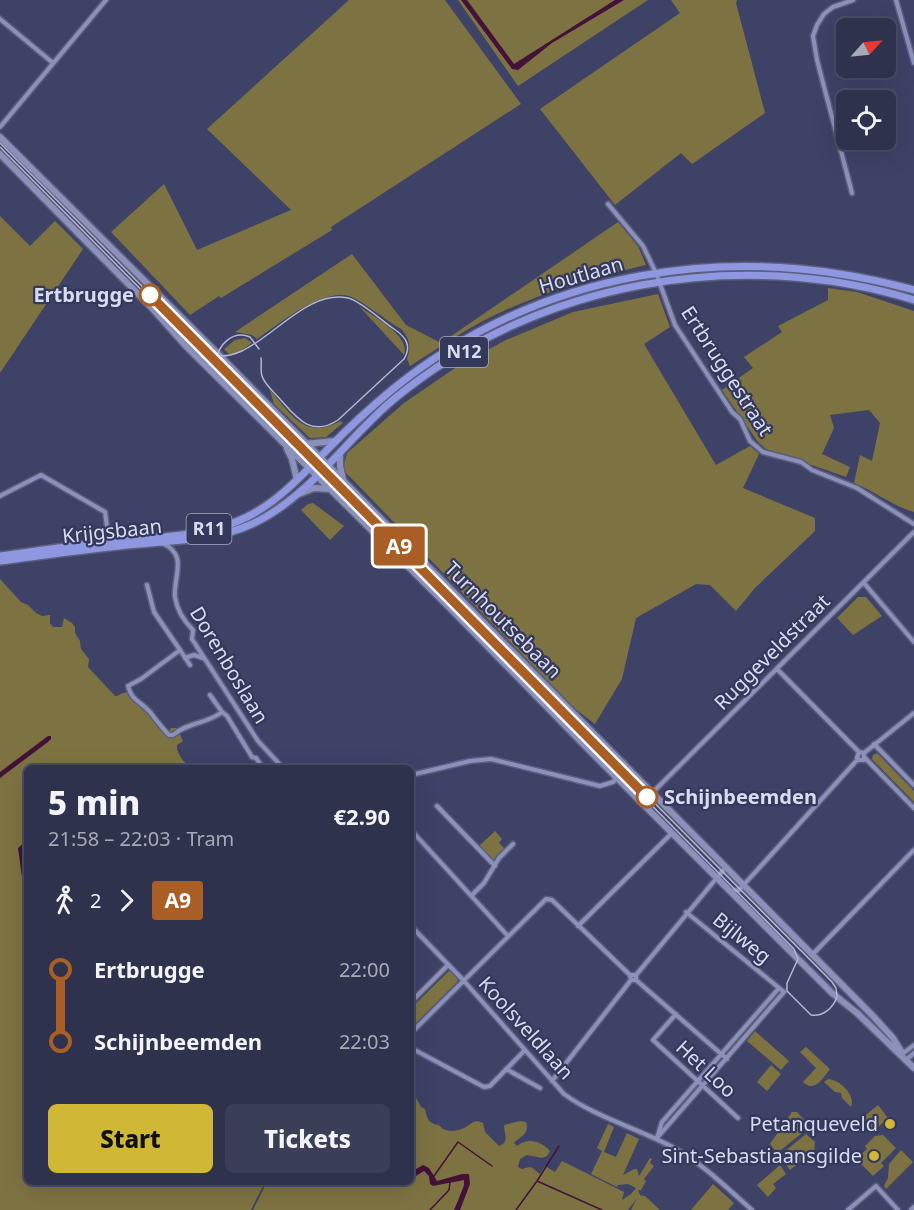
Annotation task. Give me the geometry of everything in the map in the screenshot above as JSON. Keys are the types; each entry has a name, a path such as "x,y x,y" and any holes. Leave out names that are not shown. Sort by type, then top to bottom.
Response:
{"main road":[{"name":"Turnhoutsebaan","path":"0,137 873,1016 893,1038 901,1055"},
{"name":"Turnhoutsebaan","path":"0,154 152,308 175,335 729,891 832,993 914,1068"},
{"name":"Houtlaan","path":"309,467 361,415 446,351 520,312 572,293 610,282 656,273 727,266 788,267 856,276 914,290"},
{"name":"Houtlaan","path":"317,475 395,399 433,370 484,340 524,321 576,301 611,291 659,282 730,275 786,276 857,286 914,300"},
{"path":"282,441 292,459 297,480"},
{"path":"305,444 336,441"},
{"path":"340,452 340,466 345,484"},
{"name":"Krijgsbaan","path":"0,561 158,542 215,528 244,518 273,501 309,467"},
{"name":"Krijgsbaan","path":"0,556 109,542 227,533 245,527 274,512 317,475"},
{"path":"296,495 314,488 331,490"},
{"path":"867,1023 873,1016"}],"street":[{"path":"0,127 105,0"},
{"path":"852,193 817,60 813,36 824,14 833,7 853,0"},
{"path":"896,0 914,63"},
{"path":"0,19 53,63"},
{"path":"608,204 636,236 656,273"},
{"name":"Ertbruggestraat","path":"656,273 675,325 732,412 740,419 750,441 767,454 780,455 801,462 812,470 857,488 914,524"},
{"path":"0,496 41,475 105,512 109,542"},
{"name":"Ruggeveldstraat","path":"652,794 914,532"},
{"name":"Dorenboslaan","path":"158,542 171,548 176,555 178,571 176,601 180,613 193,630 192,639 263,748 280,765"},
{"path":"864,583 914,642"},
{"path":"147,585 154,612 190,666"},
{"path":"180,650 128,686 138,704 147,709 155,721 171,735 222,712"},
{"path":"185,658 194,655 203,659"},
{"path":"777,669 914,808"},
{"path":"210,695 227,716 252,757 256,758 261,765"},
{"path":"729,891 736,891 743,885 858,759 856,756 863,754 914,713"},
{"path":"874,744 914,785"},
{"path":"593,754 605,746"},
{"path":"599,760 605,746"},
{"path":"414,773 470,760 490,759 596,785 608,785 627,768"},
{"path":"436,806 495,866"},
{"path":"414,833 508,936"},
{"path":"578,926 672,833"},
{"path":"472,895 484,884 499,858 513,844"},
{"path":"812,955 914,850"},
{"path":"552,1081 633,977 725,868"},
{"path":"414,1030 544,900 549,898 633,977 727,1059"},
{"name":"Bijlweg","path":"686,912 779,988"},
{"name":"Koolsveldlaan","path":"414,929 464,981 564,1094 690,1158 752,1210"},
{"path":"414,999 448,964"},
{"path":"779,988 784,992 656,1139 662,1122 698,1080 779,988"},
{"name":"Het Loo","path":"676,1014 653,1040 738,1118"},
{"path":"901,1055 914,1045"},
{"path":"414,1050 484,1087 490,1086 525,1050"},
{"path":"906,1060 914,1053"},
{"name":"Koolsveldlaan","path":"506,1069 540,1088"},
{"path":"848,1210 876,1186 898,1210"}],"shaded area":[{"path":"349,0 445,0 521,104 331,227 332,230 190,315 111,232 164,184 197,250 291,210 207,129"},
{"path":"458,0 648,0 518,86"},
{"path":"461,0 467,0 514,64 615,0 624,0 552,43 518,70 512,69"},
{"path":"671,0 737,0 765,113 692,164 681,153 615,205 540,109 680,13"},
{"path":"0,216 30,246 55,221 83,249 0,373"},
{"path":"618,222 638,246 646,265 582,282 501,312 472,327 410,366 407,359 409,343 401,329 349,296 326,297 313,302 257,339 252,335 235,332 352,254 406,325 441,343"},
{"path":"828,288 857,292 914,311 914,512 854,483 860,455 872,461 880,423 869,410 830,415 834,428 822,454 850,467 846,477 766,449 758,442 722,390 753,368 744,357 782,332 778,326 828,300"},
{"path":"658,294 670,327 644,344 716,465 750,446 759,454 743,488 815,518 815,531 755,588 736,611 710,585 696,584 636,618 622,679 595,724 574,708 345,472 344,465 347,453 404,403 461,364 506,340 573,312"},
{"path":"359,306 397,334 405,348 404,355"},
{"path":"245,338 252,343 239,352 230,355 224,349 235,340"},
{"path":"270,390 292,416 308,426 317,428 340,421 343,423 326,437 310,438 274,404"},
{"path":"313,503 344,526 330,540 301,510"},
{"path":"0,579 21,602 36,613 42,616 50,615 50,623 53,627 62,627 64,618 72,623 81,649 89,659 88,667 115,696 126,692 133,694 136,696 137,704 143,707 144,711 149,712 168,732 171,728 177,728 183,741 177,745 178,752 188,765 24,765 24,1185 264,1185 251,1210 0,1210"},
{"path":"858,597 866,597 882,616 853,635 837,618"},
{"path":"51,736 51,739 48,742 0,778 0,772"},
{"path":"877,753 914,791 914,802 872,759"},
{"path":"495,831 502,839 499,843 505,849 494,861 479,846"},
{"path":"24,843 24,879 22,877 18,848"},
{"path":"450,970 458,979 414,1025 414,1005"},
{"path":"755,1031 789,1061 781,1070 747,1041"},
{"path":"806,1047 830,1069 822,1080 811,1086 803,1082 816,1068 800,1052"},
{"path":"771,1065 781,1074 767,1091 757,1082"},
{"path":"828,1079 846,1089 851,1098 851,1107 842,1098 841,1093 835,1092 824,1082"},
{"path":"414,1096 425,1109 430,1122 441,1128 455,1131 478,1121 483,1123 485,1132 499,1146 506,1137 504,1125 520,1121 526,1122 526,1132 514,1143 517,1146 534,1141 550,1151 542,1158 527,1155 520,1159 518,1167 522,1169 531,1167 540,1174 545,1166 555,1172 562,1161 624,1192 622,1200 636,1188 628,1184 617,1187 591,1174 602,1151 597,1148 608,1124 614,1127 604,1152 616,1157 627,1133 639,1139 623,1175 637,1169 639,1176 650,1158 652,1159 650,1163 654,1166 644,1179 646,1181 641,1190 638,1190 640,1195 645,1196 660,1210 631,1210 637,1198 628,1210 460,1210 466,1177 450,1183 463,1179 465,1182 455,1210 253,1210 266,1185 414,1185"},
{"path":"878,1105 888,1118 874,1131 860,1120"},
{"path":"792,1112 797,1112 806,1122 804,1128 806,1130 777,1153 770,1144"},
{"path":"806,1134 815,1142 814,1151 790,1170 780,1156 788,1154 790,1160 797,1160 799,1156 795,1150 784,1152"},
{"name":"Sint-Sebastiaansgilde","path":"883,1135 896,1148 881,1163 884,1166 873,1176 856,1159 867,1149 865,1146 875,1136"},
{"path":"901,1150 913,1162 886,1189 884,1186 888,1178 889,1164"},
{"path":"423,1165 429,1168 437,1181 469,1174 470,1184 460,1210 454,1210 464,1186 464,1180 433,1186 424,1171 414,1177 414,1170"},
{"path":"780,1165 786,1174 773,1184 776,1188 768,1197 757,1185"},
{"path":"713,1184 734,1203 728,1210 691,1210"}],"waterway":[{"path":"434,1176 458,1142 492,1166"},
{"path":"537,1181 559,1146"},
{"path":"516,1210 537,1181 602,1210"},
{"path":"430,1210 449,1190 450,1182"}],"tram line":[{"path":"0,143 832,982 836,988 837,997 830,1008 820,1015 811,1015 787,991 787,983 798,959 794,949 0,147"},
{"name":"A9","path":"150,295 647,797"},
{"path":"207,353 224,356 241,351 310,305 329,298 348,298 359,303 398,332 408,346 404,359 338,420 320,427 312,426 298,418 270,388 262,376 261,358"},
{"path":"217,363 219,350 232,337 244,335 250,337 259,349"}],"place":[{"name":"Ertbrugge","path":"150,295"},
{"name":"Schijnbeemden","path":"647,797"},
{"name":"Petanqueveld","path":"890,1124"},
{"name":"Sint-Sebastiaansgilde","path":"874,1156"}]}
